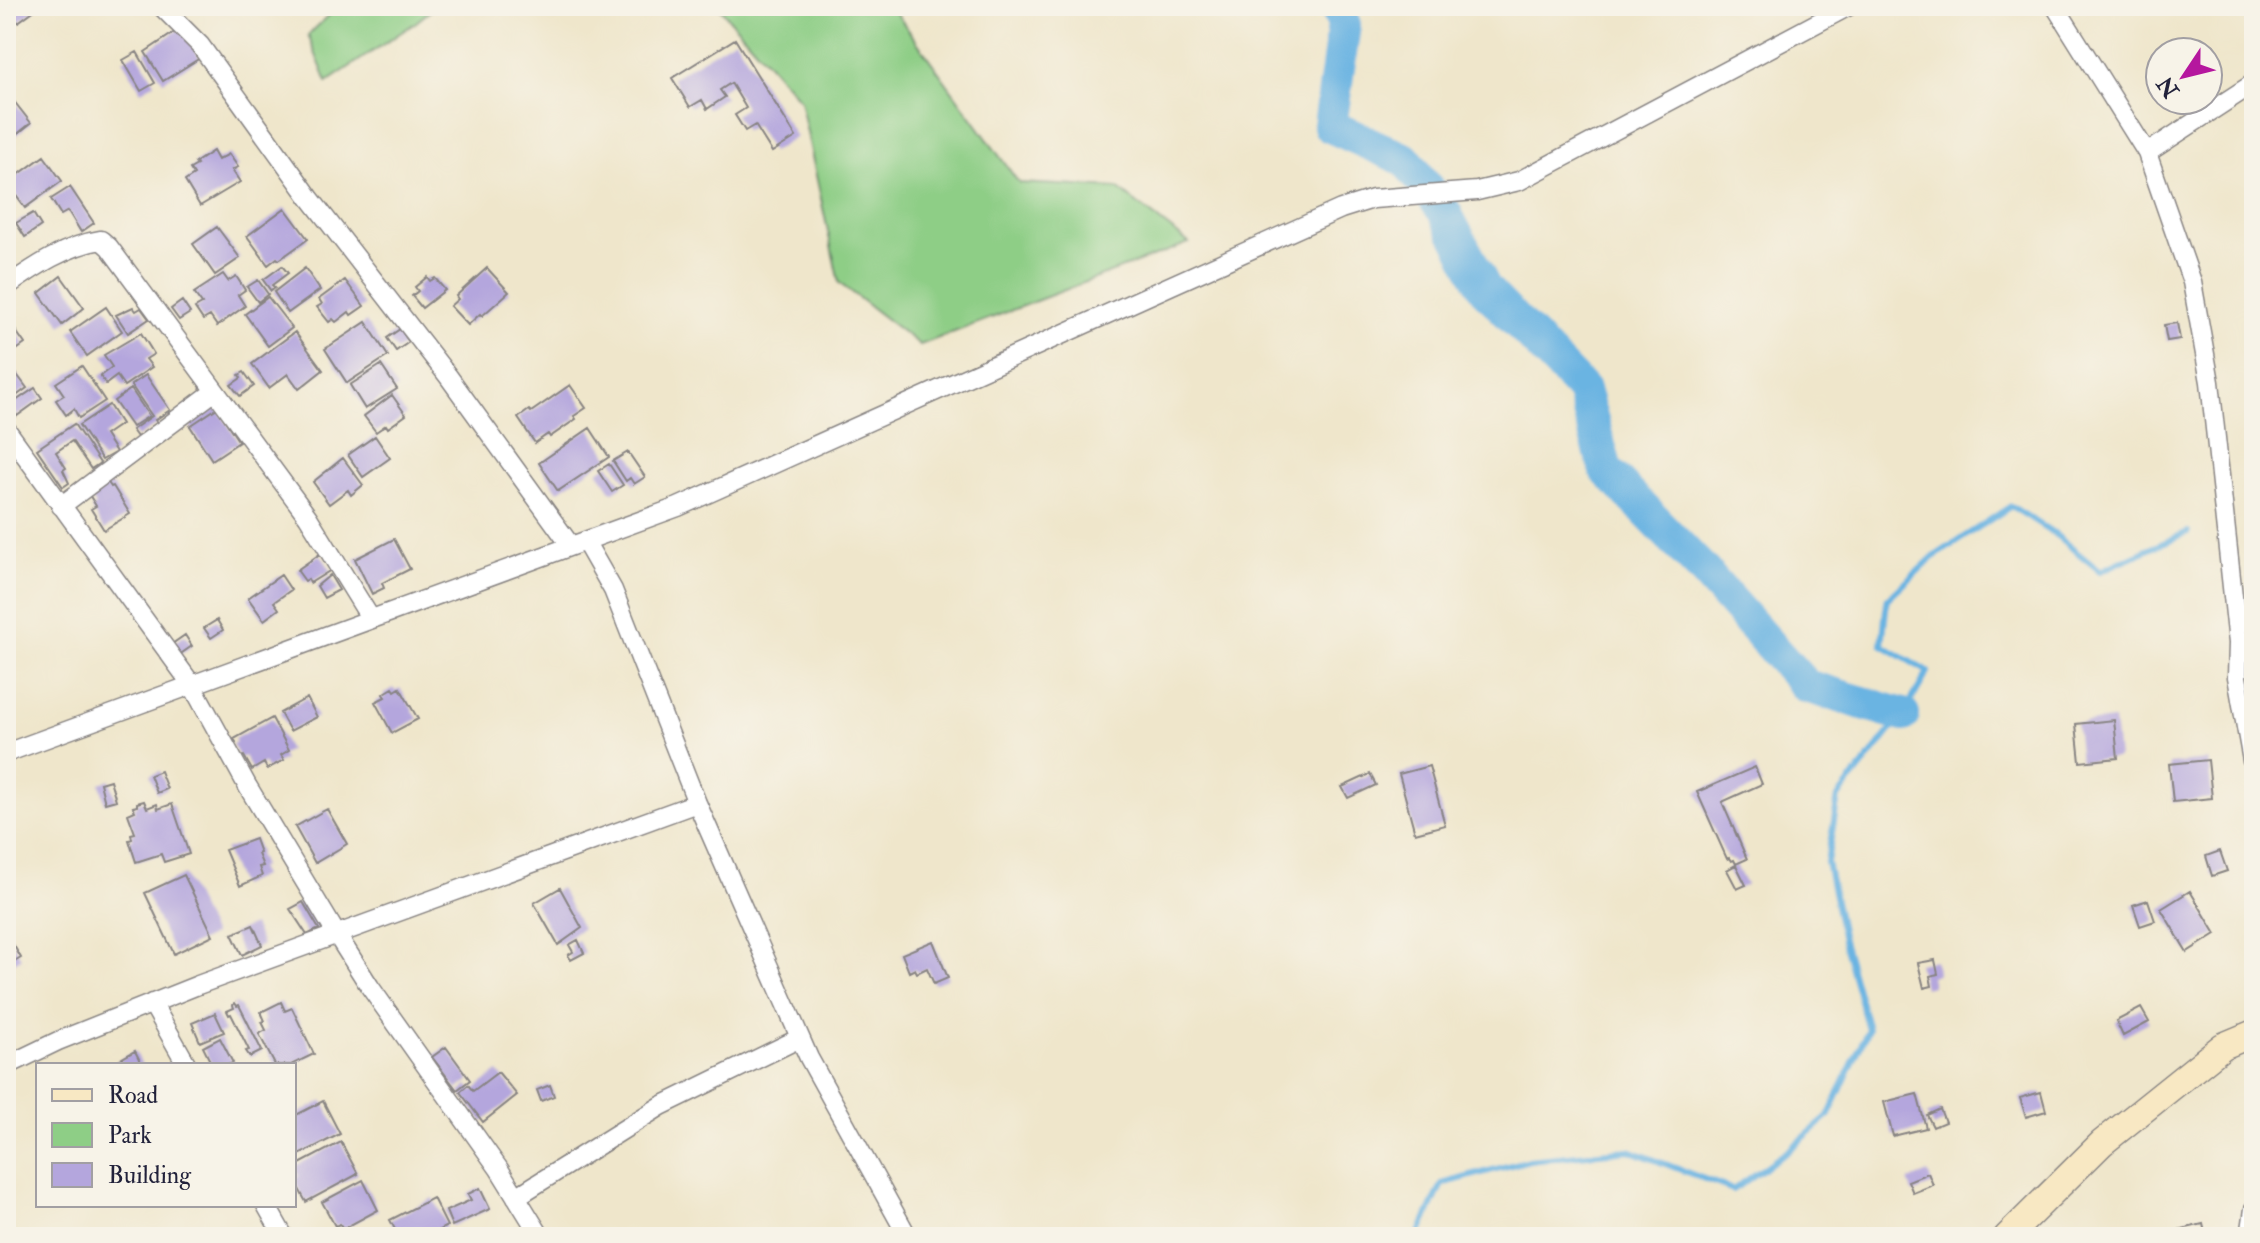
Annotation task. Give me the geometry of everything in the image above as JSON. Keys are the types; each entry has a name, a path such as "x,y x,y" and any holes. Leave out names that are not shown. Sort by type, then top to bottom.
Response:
{"main road":[{"path":"2007,1237 2102,1143 2223,1046 2254,1033"},
{"path":"2028,1237 2145,1124 2254,1041"}],"street":[{"path":"161,6 200,45 310,198 613,590 697,803 809,1058 908,1237"},
{"path":"6,753 678,507 1341,209 1373,199 1477,191 1519,181 1849,6"},
{"path":"2055,6 2147,153 2192,282 2210,382 2238,643 2237,677 2254,772"},
{"path":"2147,153 2254,83"},
{"path":"6,287 32,269 86,242 101,240 109,247 308,517 371,619"},
{"path":"61,506 215,391"},
{"path":"6,429 192,685 248,787 337,935 370,987 499,1169 541,1237"},
{"path":"6,1066 152,1003 697,803"},
{"path":"152,1003 186,1063"},
{"path":"516,1197 661,1106 800,1038"},
{"path":"267,1207 284,1237"},
{"path":"2250,1237 2254,1209"}],"green space":[{"path":"339,6 436,6 327,82 308,35"},
{"path":"718,6 891,6 1019,183 1117,188 1189,243 920,345 839,283 800,100"}],"building":[{"path":"6,6 40,6 6,31"},
{"path":"181,28 200,58 163,81 145,52"},
{"path":"735,39 796,137 772,152 755,125 745,131 735,115 746,108 731,83 720,90 725,97 707,109 702,100 690,107 672,78"},
{"path":"137,52 155,83 141,91 123,60"},
{"path":"6,91 31,123 6,143"},
{"path":"213,151 218,160 229,154 238,167 232,170 240,182 200,206 185,181 194,175 190,169 197,165 195,163"},
{"path":"44,156 62,181 25,208 7,183"},
{"path":"70,187 94,223 81,232 68,211 61,215 51,199"},
{"path":"285,208 308,239 268,265 247,236"},
{"path":"33,213 41,226 25,237 16,223"},
{"path":"217,227 240,258 215,275 193,244"},
{"path":"282,266 288,273 272,285 275,288 271,291 263,280"},
{"path":"305,268 320,290 288,313 274,292"},
{"path":"487,268 509,292 468,325 450,306 458,299 456,296"},
{"path":"223,274 228,281 236,276 245,290 238,295 245,306 217,326 210,316 203,320 195,308 202,304 194,293"},
{"path":"61,276 84,308 62,325 39,293"},
{"path":"427,277 430,281 435,278 445,290 422,308 412,296 418,291 415,287"},
{"path":"258,280 268,294 258,302 247,287"},
{"path":"345,280 364,306 336,322 333,319 329,322 317,307 322,304 319,299"},
{"path":"268,297 292,328 268,346 245,314"},
{"path":"182,301 190,313 179,320 171,309"},
{"path":"106,307 122,331 87,356 70,332"},
{"path":"133,307 136,311 141,308 149,319 128,333 116,315"},
{"path":"9,321 25,344 6,357 6,323"},
{"path":"366,322 388,356 347,383 325,349"},
{"path":"2177,323 2180,339 2167,341 2164,325"},
{"path":"400,329 409,342 396,351 387,338"},
{"path":"295,332 323,370 299,389 288,374 269,388 252,364"},
{"path":"141,333 154,354 146,359 152,367 124,386 117,376 106,384 100,376 112,367 104,355"},
{"path":"9,364 27,388 8,402 6,366"},
{"path":"381,365 397,389 365,409 350,385"},
{"path":"82,366 105,401 79,418 74,409 66,415 56,400 64,395 56,383"},
{"path":"244,372 254,386 240,396 231,385"},
{"path":"146,375 170,410 155,420 158,424 137,437 132,430 152,416 131,385"},
{"path":"570,385 586,408 550,437 548,434 535,443 518,418"},
{"path":"35,388 42,398 17,416 10,405"},
{"path":"131,389 149,416 132,427 114,401"},
{"path":"392,395 406,415 388,428 386,425 376,432 364,416"},
{"path":"109,405 121,424 105,435 116,452 102,460 79,425"},
{"path":"217,408 239,442 212,460 190,426"},
{"path":"74,424 100,463 91,469 72,441 56,452 66,468 63,470 69,483 63,487 37,449"},
{"path":"590,428 609,457 558,491 539,463"},
{"path":"375,436 390,458 363,477 348,455"},
{"path":"628,452 645,477 634,484 630,478 626,481 613,461"},
{"path":"343,458 363,485 351,495 348,490 329,504 313,482"},
{"path":"609,464 623,485 612,492 598,471"},
{"path":"107,481 130,514 104,530 91,509 96,506 88,493"},
{"path":"394,539 410,569 382,583 384,588 372,594 355,559"},
{"path":"320,554 331,570 310,583 308,579 305,581 297,570"},
{"path":"281,575 291,590 274,602 279,609 264,620 248,598"},
{"path":"330,575 339,590 324,598 317,586"},
{"path":"217,620 223,630 211,638 204,628"},
{"path":"185,635 192,646 179,655 172,644"},
{"path":"393,688 395,691 400,688 418,719 392,733 375,702"},
{"path":"307,698 317,717 290,731 280,713"},
{"path":"272,718 289,750 281,755 284,760 267,769 264,763 252,770 232,744 236,742 234,739"},
{"path":"2114,720 2118,758 2080,762 2076,724"},
{"path":"2208,760 2212,798 2173,802 2169,764"},
{"path":"1429,766 1445,825 1415,833 1399,774"},
{"path":"1755,767 1762,784 1722,802 1747,859 1736,864 1734,860 1727,859 1697,792"},
{"path":"160,771 167,789 157,793 150,775"},
{"path":"1370,774 1376,785 1348,798 1342,787"},
{"path":"110,780 116,800 105,803 100,783"},
{"path":"144,801 147,808 157,804 158,809 172,804 189,854 164,862 161,854 136,862 129,840 135,833 128,814 135,811 133,807 137,803"},
{"path":"327,809 347,844 315,863 295,827"},
{"path":"255,839 263,866 259,867 262,876 240,886 225,850"},
{"path":"2220,851 2227,871 2212,876 2206,856"},
{"path":"1736,865 1746,885 1737,889 1727,870"},
{"path":"184,875 213,935 174,954 145,893"},
{"path":"560,888 582,928 558,945 534,903"},
{"path":"2190,891 2216,934 2187,952 2161,909"},
{"path":"2148,900 2155,921 2140,926 2133,905"},
{"path":"303,902 319,929 307,935 290,909"},
{"path":"253,925 262,945 242,955 232,934"},
{"path":"6,932 21,958 6,967"},
{"path":"578,940 584,953 571,960 568,955 573,952 569,945"},
{"path":"933,941 948,978 934,984 927,968 917,973 915,969 909,972 902,954"},
{"path":"1935,960 1938,974 1930,976 1932,986 1924,988 1918,963"},
{"path":"281,1002 285,1011 292,1008 314,1054 295,1063 274,1063 259,1034 266,1030 261,1012"},
{"path":"235,1003 239,1005 262,1051 250,1057 227,1011 234,1008"},
{"path":"2141,1008 2149,1022 2123,1036 2116,1021"},
{"path":"215,1013 224,1032 200,1042 192,1023"},
{"path":"220,1038 233,1063 211,1063 203,1047"},
{"path":"446,1047 470,1080 457,1090 432,1057"},
{"path":"135,1051 141,1063 118,1063"},
{"path":"498,1072 517,1095 483,1122 460,1092 468,1085 473,1091"},
{"path":"550,1085 554,1096 541,1101 537,1090"},
{"path":"2041,1092 2046,1111 2026,1117 2020,1098"},
{"path":"1917,1094 1926,1128 1893,1136 1884,1102"},
{"path":"323,1101 340,1134 297,1156 296,1115"},
{"path":"1940,1109 1945,1122 1933,1127 1927,1115"},
{"path":"341,1142 358,1174 306,1202 296,1184 299,1176 296,1166"},
{"path":"1928,1173 1933,1185 1913,1193 1908,1181"},
{"path":"363,1180 378,1210 343,1229 340,1224 335,1226 322,1202"},
{"path":"480,1188 490,1209 452,1226 446,1211 471,1200 468,1194"},
{"path":"433,1198 447,1226 426,1237 399,1237 390,1220"},
{"path":"2203,1224 2206,1237 2171,1237 2170,1232"}],"waterway":[{"path":"1337,6 1344,25 1330,126 1406,160 1444,211 1485,289 1583,390 1606,470 1702,569 1806,686 1903,715"},
{"path":"1418,1237 1442,1184 1529,1160 1629,1150 1733,1190 1788,1151 1828,1117 1868,1029 1843,940 1827,862 1838,797 1903,715 1928,672 1882,645 1887,600 1932,558 2011,506 2052,532 2100,571 2188,532"}]}
